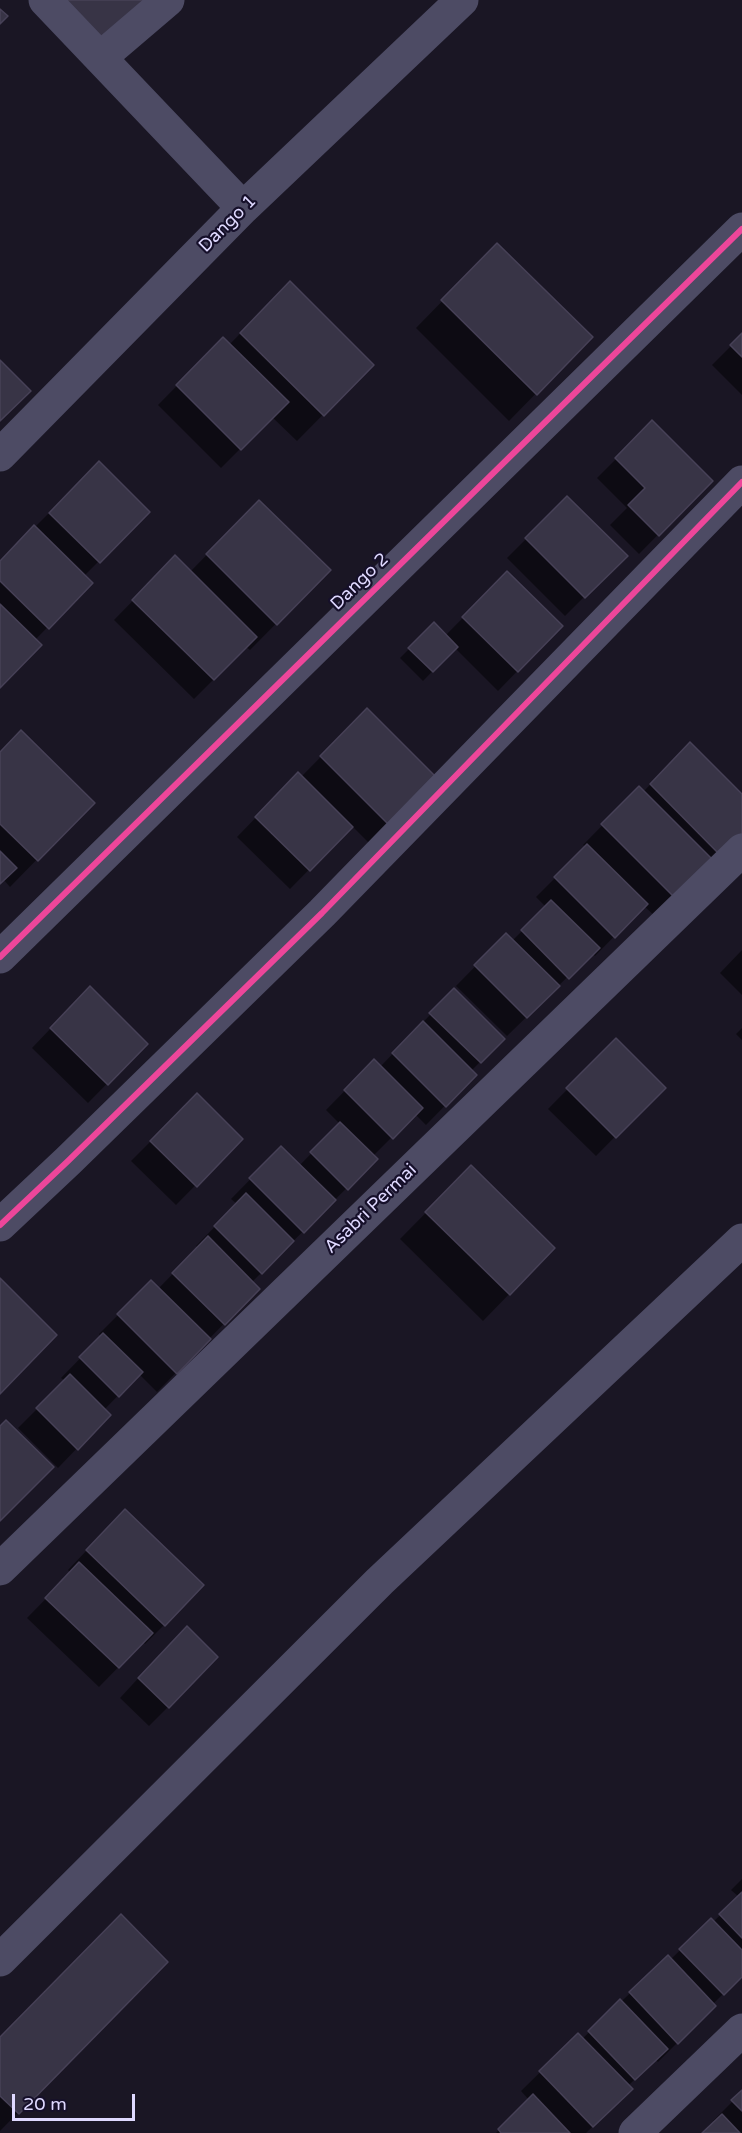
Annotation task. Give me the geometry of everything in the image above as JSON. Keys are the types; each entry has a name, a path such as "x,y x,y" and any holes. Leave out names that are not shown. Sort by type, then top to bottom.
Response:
{"street":[{"path":"45,0 243,208"},
{"path":"100,58 168,0"},
{"name":"Dango 1","path":"0,454 243,208 462,0"},
{"name":"Dango 2","path":"0,957 742,229"},
{"path":"0,1225 322,913 742,482"},
{"name":"Asabri Permai","path":"0,1569 742,849"},
{"path":"0,1960 380,1581 742,1240"},
{"path":"634,2133 742,2030"}],"building":[{"path":"64,0 144,0 105,41"},
{"path":"0,9 8,16 0,24"},
{"path":"497,243 593,337 537,395 441,300"},
{"path":"290,281 374,365 324,416 240,333"},
{"path":"742,333 742,357 730,345"},
{"path":"223,337 289,402 241,450 176,385"},
{"path":"0,360 31,391 0,421"},
{"path":"652,420 713,481 659,536 628,505 645,488 615,458"},
{"path":"99,461 150,512 100,563 49,513"},
{"path":"567,496 628,556 585,598 525,538"},
{"path":"259,500 331,570 277,625 206,554"},
{"path":"34,525 93,583 49,629 0,581 0,561"},
{"path":"175,555 257,637 214,680 132,600"},
{"path":"507,571 563,626 518,672 462,617"},
{"path":"0,604 42,645 0,688"},
{"path":"434,622 458,647 433,672 408,648"},
{"path":"367,708 437,778 390,826 320,756"},
{"path":"21,730 95,803 38,861 0,824 0,752"},
{"path":"690,742 742,794 742,833 720,855 650,784"},
{"path":"298,772 353,827 310,871 255,817"},
{"path":"639,786 716,863 678,901 601,824"},
{"path":"587,844 648,904 615,938 554,877"},
{"path":"0,851 17,868 0,884"},
{"path":"551,900 600,948 569,979 521,930"},
{"path":"506,933 560,986 527,1018 474,965"},
{"path":"90,986 148,1044 108,1085 50,1028"},
{"path":"454,988 505,1039 481,1063 429,1013"},
{"path":"423,1021 477,1075 446,1107 392,1053"},
{"path":"616,1038 666,1088 616,1138 566,1088"},
{"path":"374,1059 423,1108 393,1139 344,1090"},
{"path":"197,1093 243,1139 197,1187 150,1141"},
{"path":"340,1122 378,1159 348,1190 310,1152"},
{"path":"281,1146 336,1200 304,1233 249,1178"},
{"path":"471,1165 555,1248 510,1295 425,1212"},
{"path":"246,1193 294,1241 262,1274 214,1226"},
{"path":"208,1236 260,1289 225,1325 172,1273"},
{"path":"0,1278 57,1335 0,1394"},
{"path":"151,1280 211,1339 177,1374 117,1314"},
{"path":"103,1333 143,1372 119,1397 79,1357"},
{"path":"70,1374 111,1415 78,1450 36,1408"},
{"path":"6,1420 54,1467 0,1521 0,1426"},
{"path":"125,1509 204,1585 165,1626 86,1550"},
{"path":"79,1562 153,1633 119,1668 45,1598"},
{"path":"187,1626 218,1657 169,1708 138,1678"},
{"path":"742,1892 742,1938 719,1914"},
{"path":"121,1914 168,1962 19,2114 0,2096 0,2037"},
{"path":"711,1918 742,1950 742,1977 724,1995 679,1949"},
{"path":"668,1955 716,2006 678,2044 629,1992"},
{"path":"620,1999 668,2049 635,2080 588,2031"},
{"path":"578,2033 633,2089 593,2127 539,2071"},
{"path":"742,2090 742,2111 731,2100"},
{"path":"533,2094 570,2133 501,2133 498,2129"},
{"path":"722,2114 740,2133 702,2133"}],"cycle path":[{"path":"0,957 742,229"},
{"path":"0,1225 322,913 742,482"}]}
